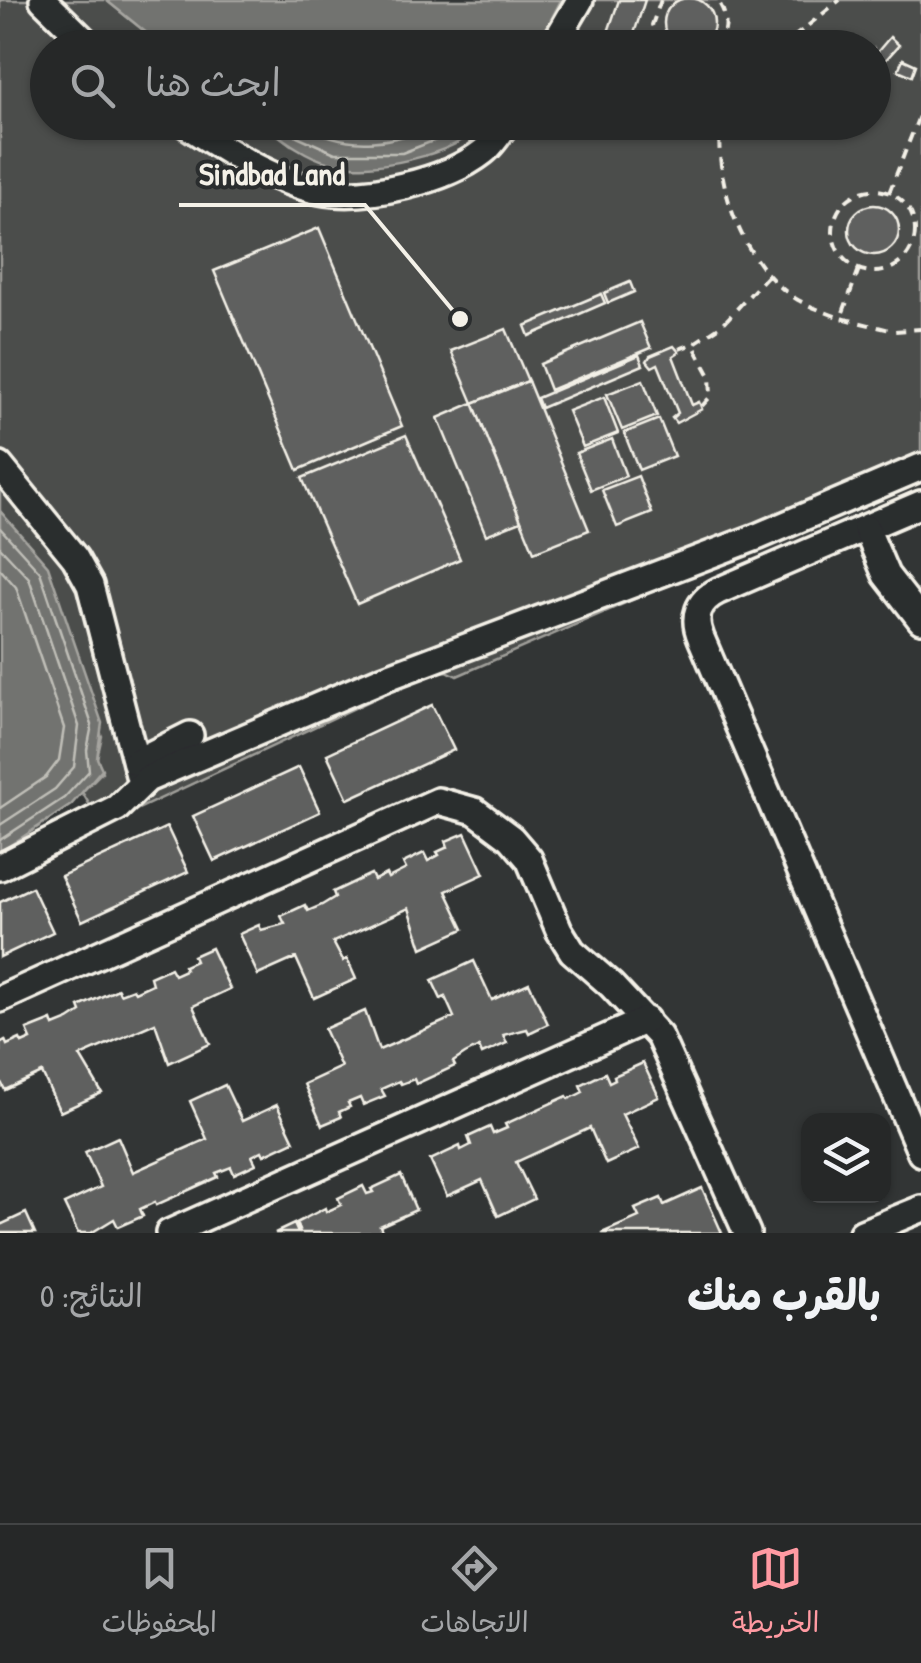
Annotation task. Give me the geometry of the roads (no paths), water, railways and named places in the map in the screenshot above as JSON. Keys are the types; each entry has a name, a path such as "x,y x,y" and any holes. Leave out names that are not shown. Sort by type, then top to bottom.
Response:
{"street":[{"path":"43,0 74,30"},
{"path":"562,30 580,0"},
{"path":"210,140 300,184 321,191 361,192 422,180 456,168 484,152 493,140"},
{"path":"0,466 76,558 90,586 138,772"},
{"path":"138,772 759,536 921,467"},
{"path":"921,504 708,596 696,616 696,628 921,1153"},
{"path":"866,528 886,575 921,620"},
{"path":"0,867 117,808 138,772 190,735"},
{"path":"0,1000 438,801 476,810 512,838 529,860 572,951 659,1036 747,1233"},
{"path":"169,1233 646,1020"},
{"path":"862,1233 921,1208"}],"water":[{"path":"106,0 561,0 546,30 143,30"},
{"path":"286,140 461,140 434,153 367,166 330,163"},
{"path":"0,511 48,566 102,723 97,758 102,769 71,805 0,852"}],"place":[{"name":"Sindbad Land","path":"460,319"}]}
